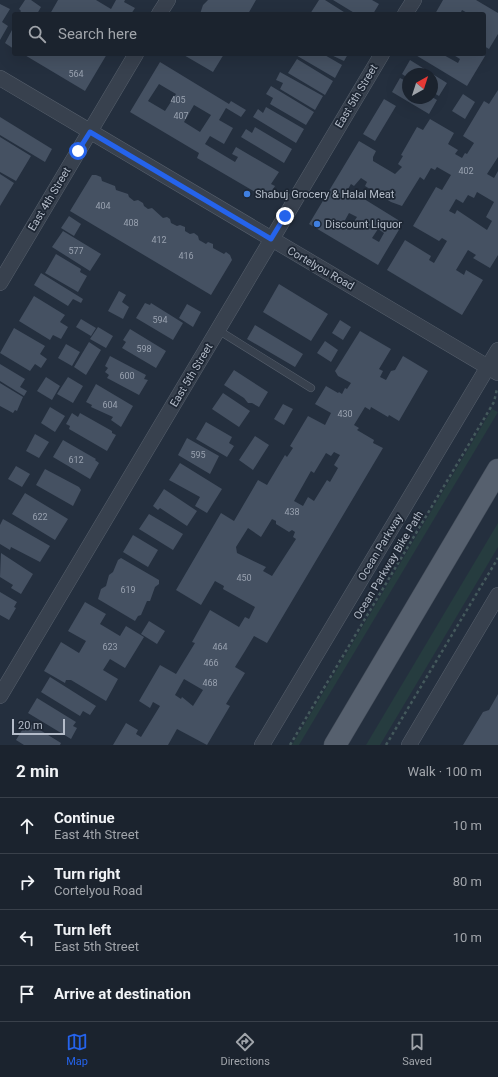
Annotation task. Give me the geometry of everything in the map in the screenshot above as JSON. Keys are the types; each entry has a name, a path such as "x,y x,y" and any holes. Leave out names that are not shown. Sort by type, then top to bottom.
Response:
{"main road":[{"path":"335,745 498,470"}],"street":[{"path":"161,12 168,0"},
{"path":"407,12 414,0"},
{"name":"East 4th Street","path":"0,282 135,56"},
{"name":"East 5th Street","path":"0,696 381,56"},
{"name":"Cortelyou Road","path":"0,78 493,370"},
{"name":"Ocean Parkway","path":"262,745 493,370 498,350"},
{"path":"409,745 498,595"}],"lane":[{"path":"218,330 311,388"}],"path":[{"name":"Ocean Parkway Bike Path","path":"290,745 494,402 495,391"},
{"path":"386,745 498,558"}],"green space":[{"path":"492,409 498,412 299,745 292,745"},
{"path":"498,523 498,547 380,745 366,745"}],"building":[{"path":"25,0 31,0 41,7 38,12 20,12 19,9"},
{"path":"58,0 96,0 111,9 116,0 125,0 124,2 135,8 132,12 51,12"},
{"path":"208,0 256,0 249,12 201,12 203,5"},
{"path":"319,0 325,0 344,12 311,12"},
{"path":"333,0 372,0 379,4 374,12 353,12"},
{"path":"443,0 476,0 498,13 498,34 489,49 486,47 486,12 466,12 462,10 461,12 436,12"},
{"path":"0,4 10,9 2,22 8,26 0,40"},
{"path":"12,30 12,48 5,43"},
{"path":"26,56 106,56 85,91"},
{"path":"185,56 223,56 213,72"},
{"path":"297,56 326,56 342,65 335,78"},
{"path":"333,56 347,56 344,61"},
{"path":"417,56 446,56 458,63 460,59 455,56 485,56 467,86"},
{"path":"297,59 333,81 325,95 288,73"},
{"path":"410,60 423,68 405,68"},
{"path":"160,62 229,104 231,101 246,110 241,117 226,108 219,120 233,128 224,144 210,136 205,144 235,162 238,157 232,154 236,147 279,172 271,184 275,186 267,199 197,158 199,153 130,112","holes":["159,84 176,94 165,111 148,101","194,105 211,115 200,132 184,122"]},
{"path":"280,72 323,96 315,110 280,89 283,83 276,80"},
{"path":"438,77 447,83 438,95"},
{"path":"400,78 402,79 402,98 392,92"},
{"path":"271,86 314,112 306,125 270,104 273,98 266,94"},
{"path":"498,90 498,157 487,174 494,178 498,171 498,255 490,268 473,258 476,255 468,250 456,270 464,275 466,270 483,280 462,315 387,270 405,240 431,256 429,260 434,263 447,241 442,238 439,241 413,226 436,187 442,190 451,175 437,167 435,170 431,168 424,180 420,177 402,206 391,202 365,186 367,182 361,178 354,186 351,184 348,189 403,223 378,265 309,224 359,141 376,151 373,161 395,174 402,167 398,164 403,156 401,155 417,127 423,130 430,119 454,133 448,144 458,150 455,154 462,158 465,153 467,154 474,143 463,136 484,101 489,104","holes":["477,192 494,202 486,217 492,221 487,230 457,210 455,214 449,211 456,199 463,203 468,195 474,198","349,213 357,217 351,226 344,222","378,229 384,233 379,242 372,238"]},
{"path":"463,94 475,102 465,119 452,111"},
{"path":"384,99 396,106 375,141 363,134"},
{"path":"412,104 435,104 429,114"},
{"path":"266,107 304,129 296,143 253,117 258,109 263,113"},
{"path":"0,117 52,149 45,162 0,135"},
{"path":"255,127 292,149 284,163 241,137 246,129 252,133"},
{"path":"0,137 31,156 16,181 0,172"},
{"path":"0,174 14,183 0,206"},
{"path":"92,175 101,177 102,181 115,186 116,190 128,194 134,201 138,200 148,209 152,208 163,218 167,217 170,219 171,223 177,226 180,225 185,227 185,231 190,234 194,233 198,236 199,240 206,244 208,242 213,244 213,248 224,254 226,252 230,255 232,260 211,295 70,211"},
{"path":"69,216 81,224 74,236 61,228"},
{"path":"63,231 101,254 90,271 52,247"},
{"path":"56,254 81,269 80,272 87,276 78,292 45,273"},
{"path":"41,273 83,299 81,303 73,299 68,306 34,285"},
{"path":"279,284 328,314 311,341 263,312"},
{"path":"119,291 126,295 122,302 129,307 123,319 108,311"},
{"path":"34,296 65,315 60,322 68,327 61,339 53,335 50,340 19,321"},
{"path":"145,303 150,305 151,303 183,323 173,340 136,318"},
{"path":"187,304 201,312 193,327 179,318"},
{"path":"81,319 96,328 91,336 76,327"},
{"path":"340,320 351,327 343,340 332,333"},
{"path":"255,325 303,354 295,367 247,339"},
{"path":"98,327 113,336 106,348 90,339"},
{"path":"14,328 45,346 40,354 47,359 41,368 35,364 30,371 0,353"},
{"path":"130,329 166,351 156,368 122,348 126,342 123,340"},
{"path":"360,331 391,349 379,369 383,371 380,377 386,380 391,371 395,370 403,356 428,371 399,421 389,415 388,417 371,407 370,410 365,407 354,425 359,428 357,430 374,440 373,443 383,448 267,643 254,636 235,667 245,673 226,704 230,706 207,745 177,729 168,745 113,745 126,723 138,730 136,734 141,737 160,706 153,702 150,708 139,701 160,665 176,674 195,643 192,642 210,610 239,627 245,617 249,619 255,607 223,589 224,586 215,581 201,605 176,590 221,513 234,521 258,480 267,485 285,455 287,457 293,448 290,446 308,416 325,425 331,413 315,404 326,386 342,394 345,388 347,389 351,383 338,376 335,371","holes":["334,452 340,455 334,465 338,468 330,482 327,480 314,501 308,497 303,506 294,501 311,471 314,473 326,453 331,456","272,519 276,521 276,524 289,532 292,530 295,532 293,537 296,539 272,576 263,571 266,567 237,553 236,547 248,528 261,537","184,679 203,690 193,706 182,697 181,699 175,695"]},
{"path":"325,341 338,350 331,362 317,353"},
{"path":"89,342 101,350 86,375 74,367"},
{"path":"66,344 80,352 72,366 58,358"},
{"path":"110,356 146,375 144,379 148,380 139,395 107,378 109,375 105,372 108,368 105,366"},
{"path":"0,364 25,379 20,387 27,391 24,396 0,381"},
{"path":"234,370 268,392 259,407 252,403 248,403 244,398 224,385"},
{"path":"46,377 60,386 52,400 37,391"},
{"path":"68,377 83,386 73,403 57,394"},
{"path":"0,383 23,397 17,411 15,410 13,413 0,406"},
{"path":"96,384 133,406 121,427 111,420 113,417 91,407 92,405 86,402"},
{"path":"223,393 250,411 239,427 212,409"},
{"path":"283,404 293,409 284,425 274,419"},
{"path":"50,407 65,416 55,432 41,423"},
{"path":"72,413 78,417 80,413 112,431 112,433 116,435 107,451 69,429 70,426 66,424"},
{"path":"206,422 232,437 229,443 234,446 227,457 196,439"},
{"path":"35,434 49,442 39,458 26,451"},
{"path":"255,436 269,445 253,470 239,460"},
{"path":"187,438 219,456 210,474 178,455"},
{"path":"63,440 96,459 95,460 99,463 90,479 53,457"},
{"path":"180,463 222,489 207,513 195,506 200,497 169,480"},
{"path":"16,466 30,474 22,487 8,479"},
{"path":"45,469 79,487 81,490 73,506 36,485"},
{"path":"164,489 197,511 187,526 160,508 158,510 153,506"},
{"path":"25,493 68,519 55,540 12,514"},
{"path":"149,514 183,534 173,550 139,529"},
{"path":"3,519 50,546 40,562 11,547 10,550 0,544 0,525"},
{"path":"133,535 158,550 148,567 123,552"},
{"path":"1,553 33,574 21,594 11,588 13,585 0,577"},
{"path":"121,558 159,580 159,584 155,587 150,601 147,601 141,615 138,616 135,621 98,599 101,589 106,586 109,575 113,572 118,560"},
{"path":"0,592 17,602 14,607 16,608 9,620 0,615"},
{"path":"85,602 106,614 100,624 120,636 126,626 144,637 125,668 110,659 103,670 118,679 106,701 71,680 66,680 65,683 44,671 61,642 79,653 86,641 68,631"},
{"path":"149,621 165,631 157,644 141,634"},
{"path":"50,677 96,706 90,715 83,711 80,716 41,692"},
{"path":"498,694 498,745 463,745 483,712 489,710"},
{"path":"37,698 76,722 73,726 77,728 71,739 28,713"},
{"path":"27,722 61,743 60,745 24,745 16,740"}],"place":[{"name":"Shabuj Grocery & Halal Meat","path":"247,194"},
{"name":"Discount Liquor","path":"317,224"}],"route":[{"path":"78,151 90,132 271,239 285,216"}]}
